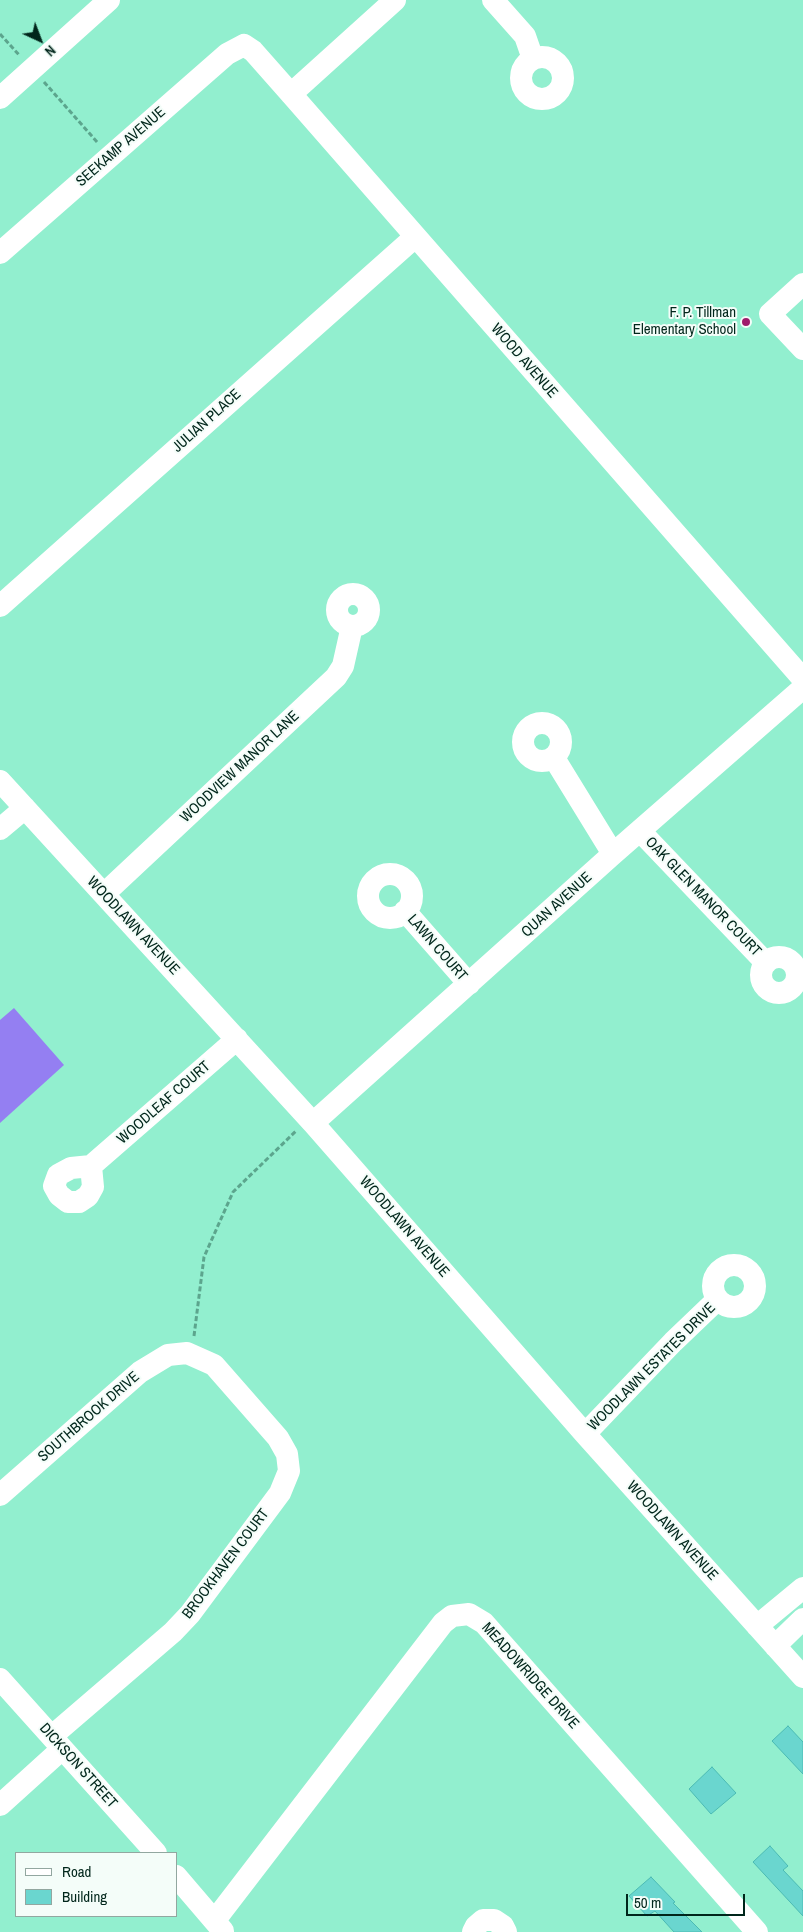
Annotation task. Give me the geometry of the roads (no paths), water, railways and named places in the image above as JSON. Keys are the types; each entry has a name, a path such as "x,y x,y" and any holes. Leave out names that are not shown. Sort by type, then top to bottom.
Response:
{"street":[{"path":"0,98 109,0"},
{"path":"292,94 395,0"},
{"path":"493,0 525,36 533,59"},
{"name":"WOOD AVENUE","path":"244,45 253,51 292,94 803,679"},
{"name":"SEEKAMP AVENUE","path":"0,253 227,54 244,45"},
{"name":"JULIAN PLACE","path":"0,606 415,237"},
{"path":"803,284 770,314 803,349"},
{"name":"WOODVIEW MANOR LANE","path":"104,894 336,677 343,666 352,626"},
{"name":"QUAN AVENUE","path":"311,1120 469,984 613,854 803,688"},
{"path":"554,758 613,854"},
{"name":"WOODLAWN AVENUE","path":"0,781 311,1120 585,1434 803,1678"},
{"path":"0,829 25,808"},
{"name":"OAK GLEN MANOR COURT","path":"640,832 766,963"},
{"name":"LAWN COURT","path":"405,911 469,984"},
{"name":"WOODLEAF COURT","path":"91,1166 237,1039"},
{"name":"WOODLAWN ESTATES DRIVE","path":"585,1434 673,1342 718,1299"},
{"name":"SOUTHBROOK DRIVE","path":"0,1495 140,1372 168,1355 188,1353 214,1365"},
{"name":"BROOKHAVEN COURT","path":"0,1805 57,1743 190,1614 280,1493 289,1471 287,1454 278,1438 214,1365"},
{"path":"757,1626 803,1588"},
{"name":"MEADOWRIDGE DRIVE","path":"220,1926 442,1623 452,1616 469,1614 484,1623 757,1932"},
{"path":"775,1646 803,1619"},
{"name":"DICKSON STREET","path":"0,1679 155,1852"},
{"path":"178,1878 220,1926"},
{"path":"473,1932 476,1926 484,1920 494,1920 503,1926 506,1932"}],"place":[{"name":"F. P. Tillman Elementary School","path":"746,322"}]}
